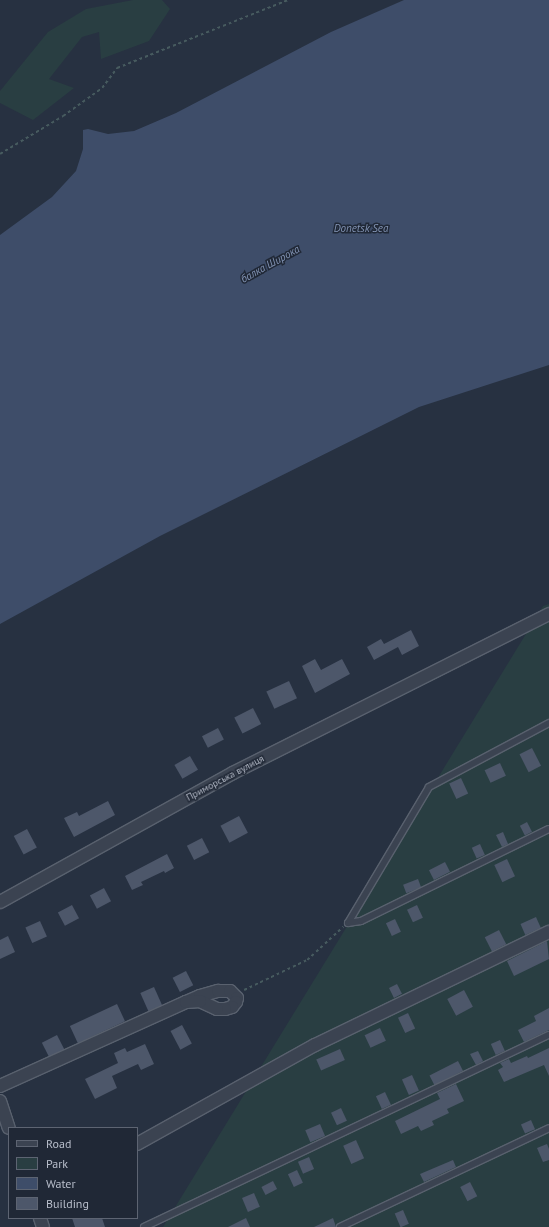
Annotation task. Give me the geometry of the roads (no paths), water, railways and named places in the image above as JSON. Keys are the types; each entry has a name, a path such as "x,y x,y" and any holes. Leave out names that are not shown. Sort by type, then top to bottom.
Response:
{"street":[{"name":"Приморська вулиця","path":"0,902 234,773 454,660 549,614"},
{"path":"138,1143 315,1045 549,932"},
{"path":"0,1086 186,1002 218,991 230,991 235,994 236,1002 232,1007 217,1009 200,1001 186,1002"},
{"path":"0,1101 9,1127"}],"lane":[{"path":"549,723 428,787 348,923 361,921 549,829"},
{"path":"144,1227 549,1035"},
{"path":"340,1227 549,1128"}],"water":[{"name":"Donetsk Sea","path":"404,0 549,0 549,365 419,407 160,536 0,624 0,235 52,197 76,171 83,149 83,130 88,129 108,134 134,131 176,113 331,32"}],"water label":[{"name":"балка Широка","path":"270,264"}]}
